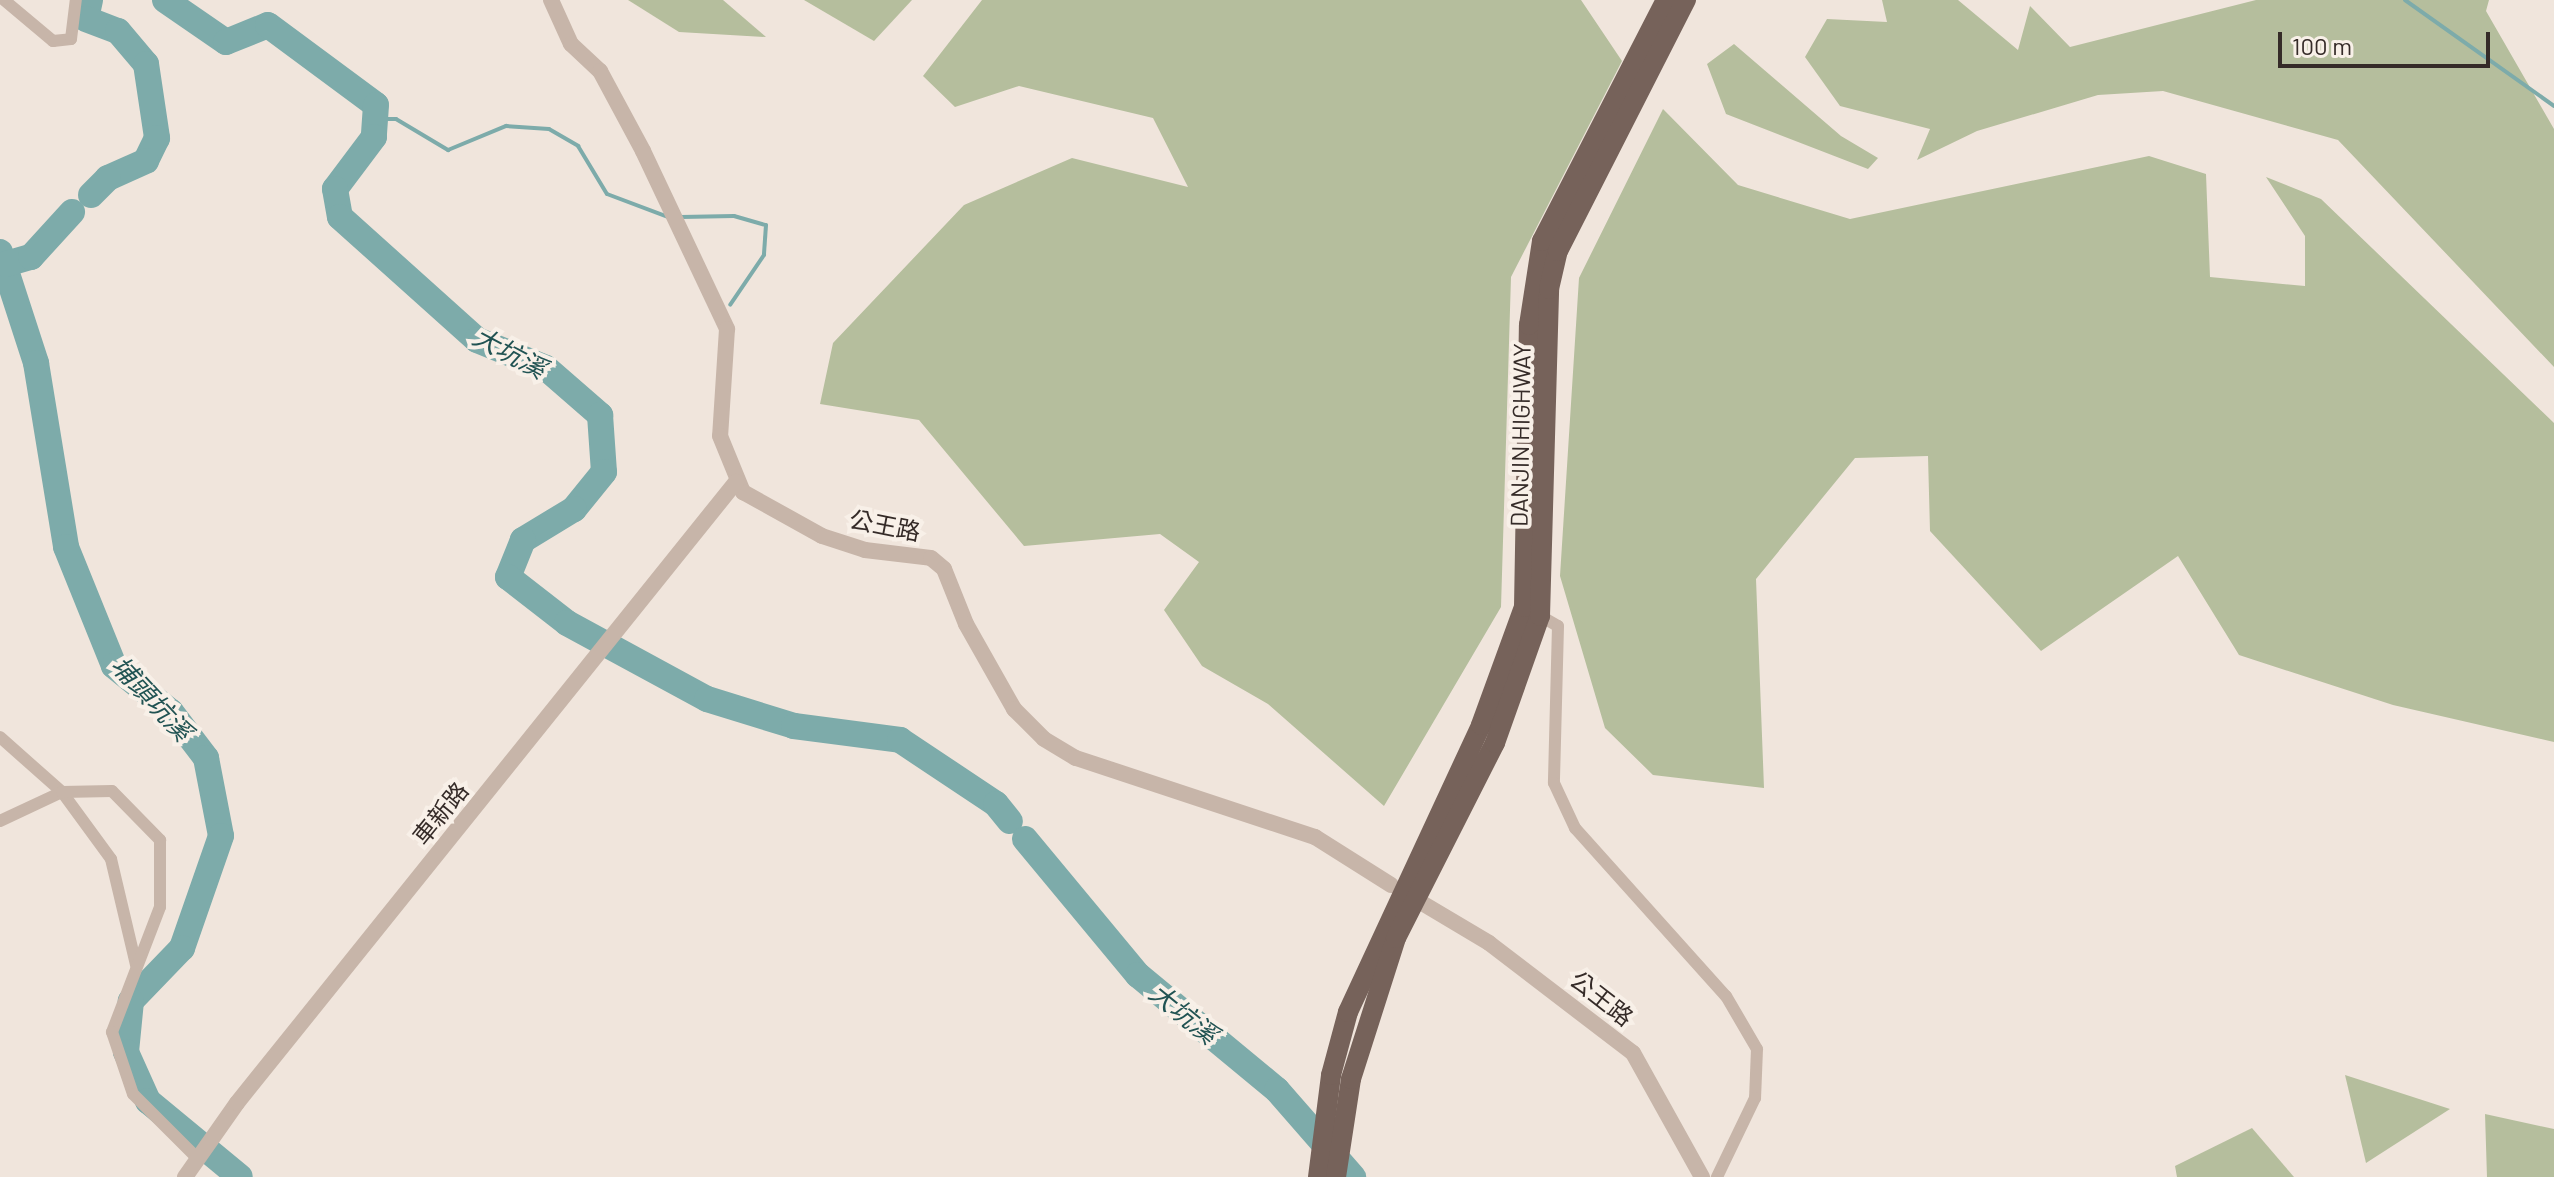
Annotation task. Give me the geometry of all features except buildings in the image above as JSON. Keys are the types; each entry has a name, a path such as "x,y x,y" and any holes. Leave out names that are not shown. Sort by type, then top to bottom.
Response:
{"main road":[{"name":"DANJIN HIGHWAY","path":"1532,612 1529,325 1536,261 1557,206 1666,0"},
{"name":"DANJIN HIGHWAY","path":"1324,1174 1348,1012 1418,874 1532,612 1549,289 1558,251 1686,0"}],"street":[{"path":"4,0 53,41 71,39 76,0"},
{"path":"551,0 571,44 600,71 682,230 727,329 720,436 736,482"},
{"name":"車新路","path":"185,1177 237,1103 736,482"},
{"name":"公王路","path":"736,482 822,536 865,550 931,558 944,569 966,624 1014,709 1044,739 1076,758 1315,837 1391,885"},
{"path":"1532,612 1558,626 1554,783 1575,828 1726,996 1757,1049 1755,1098 1717,1177"},
{"path":"0,737 62,792 111,859 136,965"},
{"path":"0,821 62,792 112,791 160,840 160,907 112,1032 133,1094 199,1155"},
{"name":"公王路","path":"1422,903 1489,943 1633,1053 1702,1177"}],"green space":[{"path":"628,0 723,0 766,37 679,32"},
{"path":"804,0 912,0 874,41"},
{"path":"982,0 1581,0 1622,61 1511,277 1501,607 1384,806 1268,704 1202,666 1164,610 1199,562 1160,534 1024,546 919,420 820,404 833,343 964,205 1072,158 1188,187 1153,118 1019,86 955,107 923,76"},
{"path":"1882,0 1958,0 2018,50 2030,6 2070,47 2256,0 2489,0 2486,11 2554,129 2554,367 2338,140 2163,91 2098,95 1977,131 1917,160 1930,129 1840,106 1805,57 1827,19 1887,22"},
{"path":"1734,44 1841,136 1878,158 1868,169 1726,114 1707,64"},
{"path":"1663,109 1738,185 1850,219 2149,156 2206,174 2210,277 2305,286 2305,236 2266,177 2321,199 2554,423 2554,742 2393,705 2239,655 2178,556 2041,651 1930,531 1928,456 1855,458 1756,579 1764,788 1653,775 1605,728 1560,576 1579,278"},
{"path":"2345,1075 2450,1109 2366,1163"},
{"path":"2485,1114 2554,1129 2554,1177 2487,1177"},
{"path":"2252,1128 2294,1177 2177,1177 2175,1166"}],"waterway":[{"name":"大坑溪","path":"90,0 86,19 118,31 146,64 157,138 146,161 108,178 91,195"},
{"name":"大坑溪","path":"165,0 226,42 268,25 376,105 374,137 335,189 340,217 477,340 546,368 600,415 604,472 574,509 523,540 508,577 567,623 707,699 794,726 900,740 996,804 1010,821"},
{"path":"2405,0 2554,106"},
{"path":"375,119 396,119 448,150 506,126 549,129 578,146 607,194 668,217"},
{"name":"大坑溪","path":"6,264 31,257 72,212"},
{"path":"681,217 734,216 766,225 764,255 730,305"},
{"name":"埔頭坑溪","path":"0,252 36,363 66,547 114,666 171,712 206,758 221,836 182,948 131,1001 126,1052 148,1101 240,1177"},
{"name":"大坑溪","path":"1025,839 1138,975 1277,1090 1353,1177"}]}
